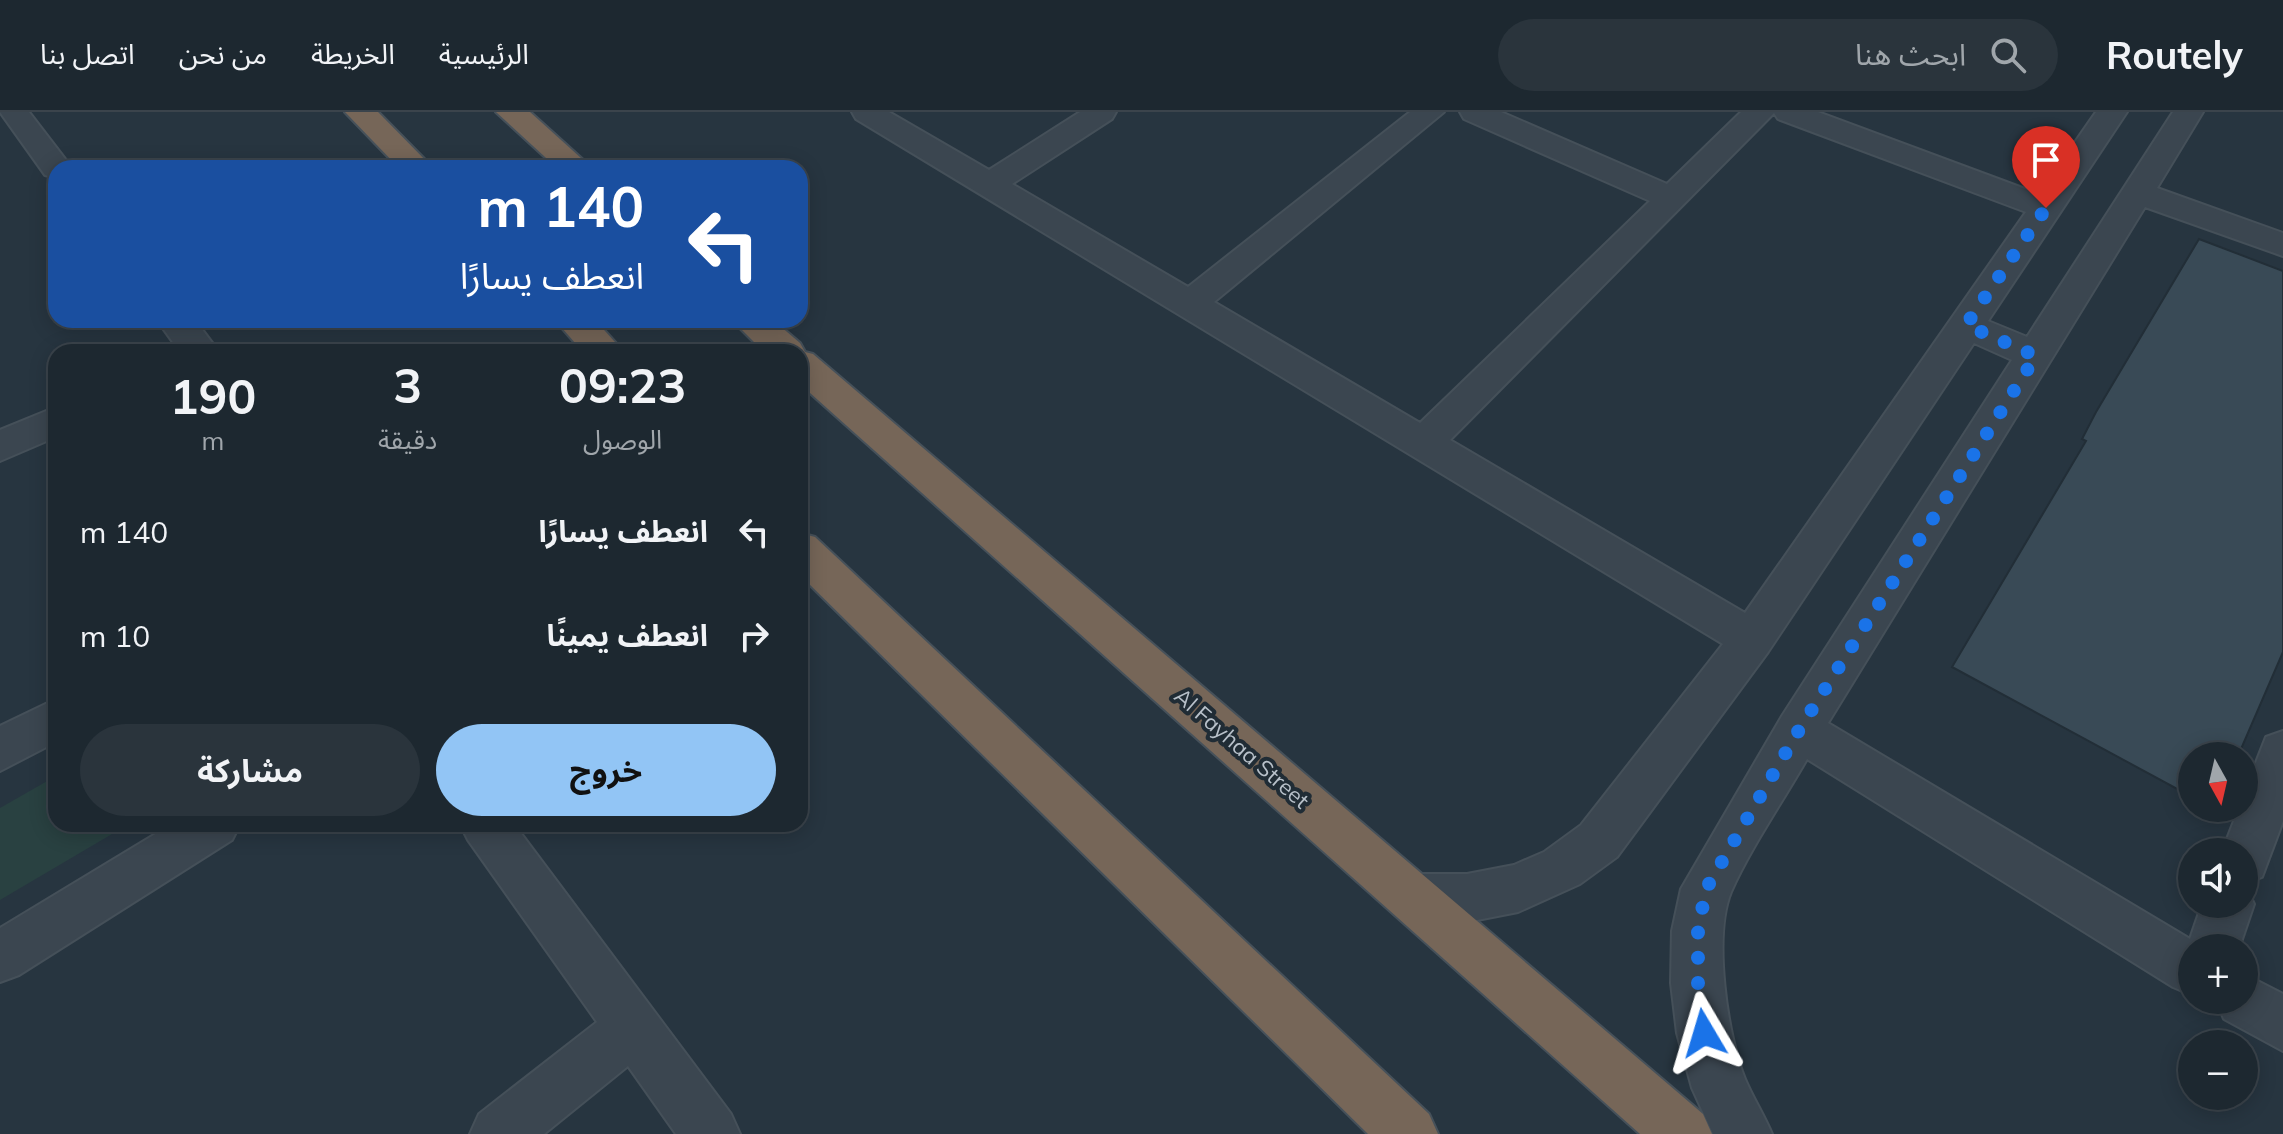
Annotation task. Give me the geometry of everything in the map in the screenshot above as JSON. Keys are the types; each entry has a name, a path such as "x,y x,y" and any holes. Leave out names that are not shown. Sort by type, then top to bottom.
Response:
{"highway":[{"path":"360,112 409,160"},
{"path":"511,112 567,160"},
{"path":"581,328 597,344"},
{"path":"759,328 778,344"},
{"name":"Al Fayhaa Street","path":"808,370 1683,1134"},
{"path":"808,557 1409,1134"}],"street":[{"path":"13,112 50,160"},
{"path":"867,112 1752,639"},
{"path":"989,185 1101,112"},
{"path":"1189,304 1429,112"},
{"path":"1475,112 1672,198"},
{"path":"1423,444 1759,112"},
{"path":"1789,112 2046,208"},
{"path":"1414,898 1467,898 1518,888 1562,868 1599,841 1752,639 2112,112"},
{"path":"1743,1134 1720,1088 1704,1033 1698,983 1698,931 1706,889 1799,730 2188,112"},
{"path":"2138,193 2283,245"},
{"path":"1966,325 2036,356"},
{"path":"181,328 194,344"},
{"path":"0,447 48,425"},
{"path":"0,750 48,723"},
{"path":"1799,730 2178,960"},
{"path":"2252,838 2283,752"},
{"path":"0,957 202,832"},
{"path":"491,832 711,1134"},
{"path":"2258,1009 2283,1024"},
{"path":"499,1134 634,1027"}],"green space":[{"path":"48,781 48,832 115,832 0,900 0,808"}],"building":[{"path":"2199,239 2283,271 2283,652 2244,742 2178,742 2178,789 1952,667 2086,441 2082,439"}],"route":[{"path":"1704,1033 1698,983 1698,931 1706,889 1726,850 1799,730 2036,356 1966,325 2046,208"}]}
